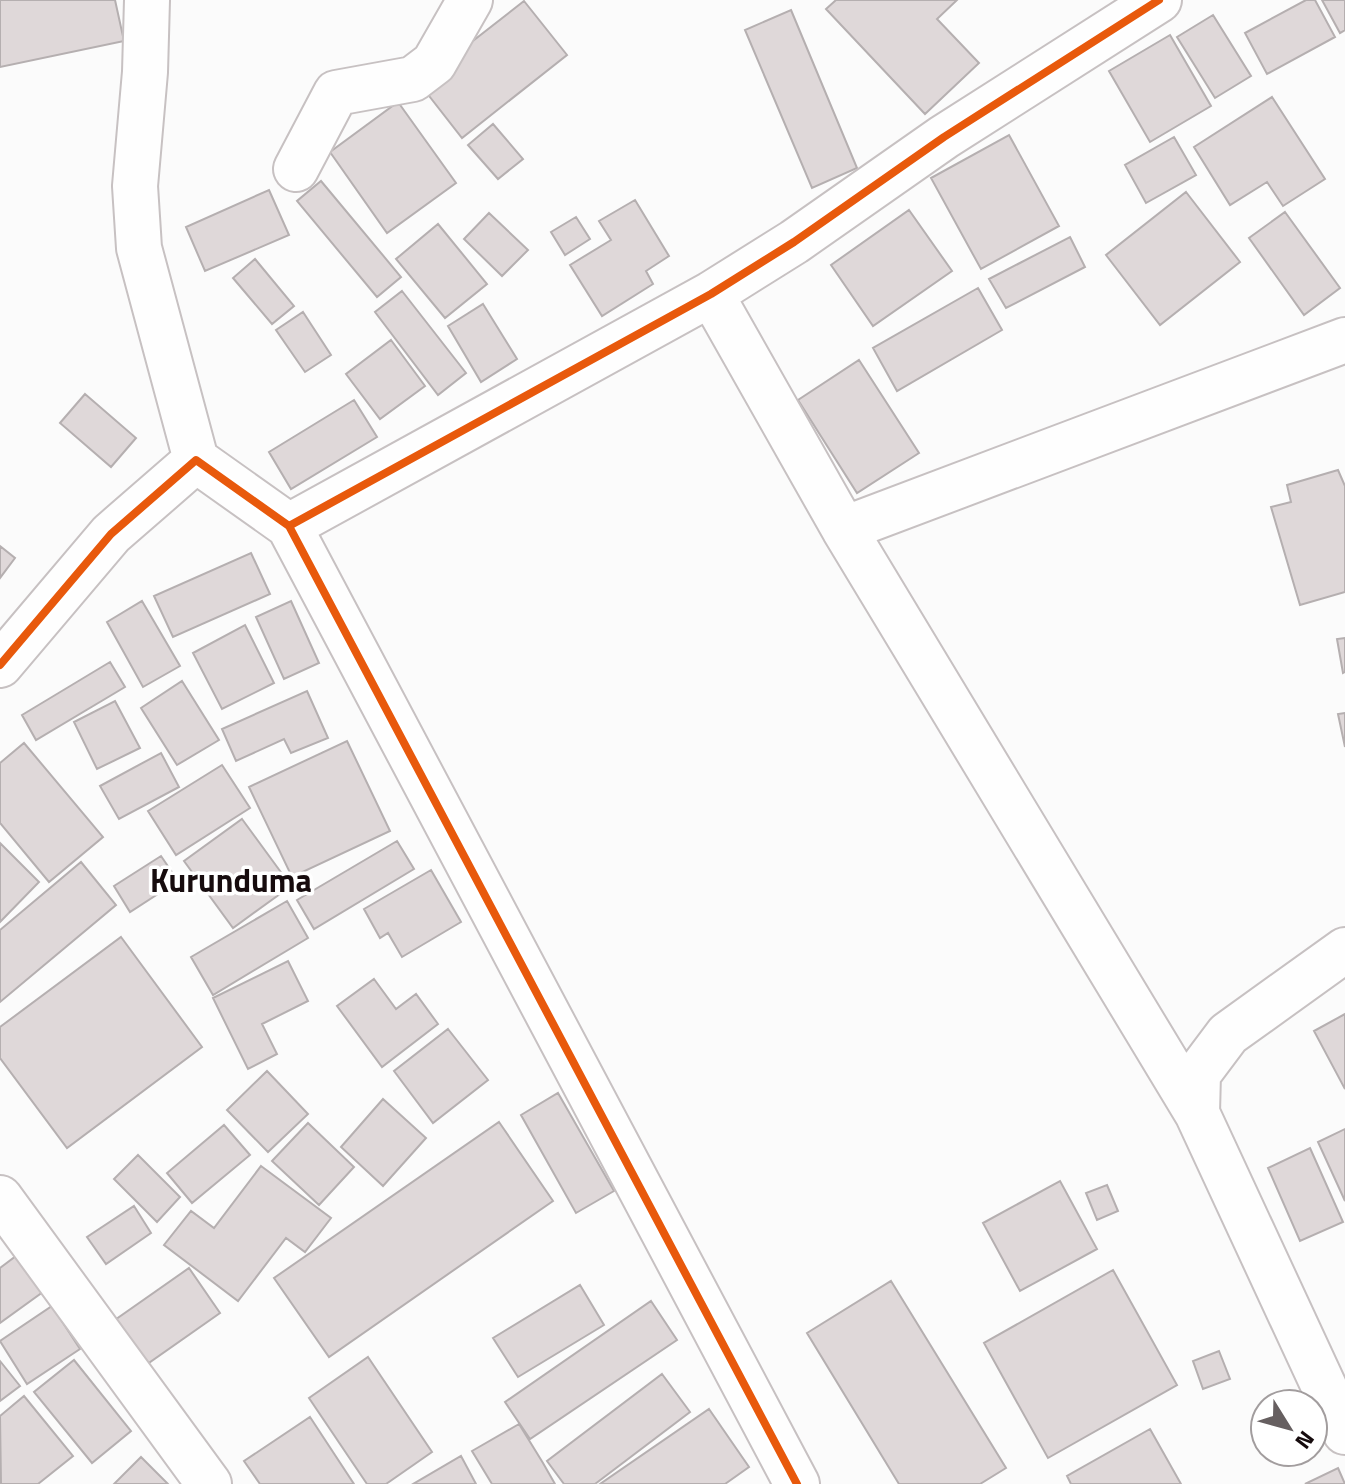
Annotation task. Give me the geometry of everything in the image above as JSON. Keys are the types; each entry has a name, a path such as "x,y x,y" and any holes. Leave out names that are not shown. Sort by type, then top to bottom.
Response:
{"street":[{"path":"147,0 145,72 135,186 139,248 196,460 289,526 797,1484"},
{"path":"296,169 336,93 413,79 434,63 470,0"},
{"path":"289,526 711,294 794,242 944,137 1159,0"},
{"path":"711,294 844,529 1197,1113 1345,1432"},
{"path":"844,529 1345,340"},
{"path":"0,665 111,534 196,460"},
{"path":"1197,1113 1198,1074 1228,1034 1345,950"},
{"path":"0,1198 209,1484"}],"building":[{"path":"0,0 115,0 124,41 0,67"},
{"path":"836,0 957,0 937,19 979,63 925,114 826,9"},
{"path":"1306,0 1315,0 1335,37 1267,74 1245,33"},
{"path":"1322,0 1345,0 1345,30 1340,33"},
{"path":"524,1 567,55 462,138 419,83"},
{"path":"791,10 857,168 812,188 745,30"},
{"path":"1213,15 1251,76 1215,98 1177,37"},
{"path":"1170,35 1211,106 1150,142 1109,71"},
{"path":"1272,97 1325,179 1283,206 1267,182 1230,205 1194,147"},
{"path":"398,102 456,183 387,233 330,152"},
{"path":"493,124 523,159 498,179 468,145"},
{"path":"1009,135 1059,226 981,269 931,178"},
{"path":"1174,137 1196,175 1146,203 1125,165"},
{"path":"321,181 401,277 377,297 297,201"},
{"path":"269,190 289,235 205,271 186,227"},
{"path":"1186,192 1240,262 1160,325 1106,255"},
{"path":"635,200 669,256 646,271 653,284 602,316 570,265 611,240 599,221"},
{"path":"909,210 952,271 873,326 831,265"},
{"path":"1285,212 1340,288 1304,315 1249,238"},
{"path":"489,213 528,250 502,276 464,239"},
{"path":"576,217 590,239 565,255 551,232"},
{"path":"438,224 487,284 445,318 396,259"},
{"path":"1070,237 1085,267 1006,308 989,279"},
{"path":"255,259 294,306 272,324 233,278"},
{"path":"978,288 1002,330 897,391 873,348"},
{"path":"402,291 466,373 438,395 375,312"},
{"path":"483,304 517,359 481,382 448,326"},
{"path":"303,312 331,355 305,372 276,330"},
{"path":"391,340 425,386 380,419 346,374"},
{"path":"859,360 919,453 857,493 798,400"},
{"path":"85,394 136,438 111,467 60,423"},
{"path":"354,400 377,437 291,489 269,452"},
{"path":"1338,470 1345,486 1345,592 1300,605 1271,507 1291,502 1287,485"},
{"path":"0,546 15,558 0,578"},
{"path":"251,553 270,594 173,637 154,596"},
{"path":"142,601 180,666 143,687 107,622"},
{"path":"291,601 319,663 284,679 256,617"},
{"path":"245,625 274,683 222,709 193,653"},
{"path":"1345,638 1345,672 1343,673 1337,639"},
{"path":"110,662 125,687 36,740 22,715"},
{"path":"182,681 219,740 177,765 141,708"},
{"path":"307,691 328,738 291,753 284,739 236,761 222,729"},
{"path":"115,701 140,748 97,769 74,722"},
{"path":"1345,713 1345,747 1338,714"},
{"path":"347,741 390,831 292,877 249,787"},
{"path":"24,743 103,837 49,882 0,823 0,763"},
{"path":"161,753 179,787 119,819 100,786"},
{"path":"222,765 250,808 176,855 148,811"},
{"path":"242,819 291,886 233,928 184,861"},
{"path":"397,841 414,869 314,929 297,900"},
{"path":"0,843 39,882 0,922"},
{"path":"161,856 178,881 130,912 114,886"},
{"path":"81,862 116,905 0,1002 0,930"},
{"path":"431,870 461,922 402,957 388,933 380,938 364,909"},
{"path":"287,901 308,938 213,995 191,957"},
{"path":"121,937 202,1047 67,1148 0,1058 0,1027"},
{"path":"288,961 308,1001 262,1024 277,1054 248,1069 213,998"},
{"path":"374,979 396,1009 416,994 438,1024 382,1067 337,1006"},
{"path":"1345,1014 1345,1089 1314,1031"},
{"path":"448,1029 488,1080 433,1123 394,1071"},
{"path":"267,1071 308,1114 268,1152 227,1110"},
{"path":"558,1093 614,1191 576,1213 521,1115"},
{"path":"383,1099 426,1138 383,1186 341,1147"},
{"path":"499,1122 553,1201 329,1357 274,1278"},
{"path":"308,1123 354,1167 319,1205 272,1161"},
{"path":"224,1125 250,1155 192,1203 167,1173"},
{"path":"1345,1129 1345,1201 1318,1142"},
{"path":"1310,1148 1343,1222 1300,1241 1268,1168"},
{"path":"138,1155 180,1197 157,1222 114,1179"},
{"path":"261,1166 331,1218 305,1252 286,1238 238,1301 164,1245 191,1211 214,1228"},
{"path":"1060,1181 1097,1249 1020,1291 983,1223"},
{"path":"1107,1185 1118,1211 1097,1220 1086,1193"},
{"path":"134,1206 151,1233 106,1264 87,1237"},
{"path":"20,1253 47,1289 0,1323 0,1268"},
{"path":"189,1268 220,1313 143,1367 112,1322"},
{"path":"1113,1270 1177,1385 1048,1458 984,1343"},
{"path":"891,1281 1006,1468 980,1484 899,1484 807,1333"},
{"path":"580,1285 604,1325 518,1377 493,1338"},
{"path":"651,1301 677,1340 530,1439 505,1402"},
{"path":"52,1306 80,1349 27,1384 0,1341"},
{"path":"1219,1351 1230,1379 1203,1389 1193,1361"},
{"path":"368,1357 432,1452 386,1484 367,1484 309,1398"},
{"path":"74,1360 131,1431 92,1463 34,1392"},
{"path":"0,1361 20,1386 0,1401"},
{"path":"662,1374 690,1412 595,1484 564,1484 547,1461"},
{"path":"24,1396 73,1456 38,1484 1,1484 0,1416"},
{"path":"709,1409 749,1467 725,1484 600,1484"},
{"path":"310,1417 354,1484 260,1484 244,1461"},
{"path":"519,1424 555,1484 492,1484 472,1451"},
{"path":"1150,1429 1181,1484 1071,1484 1067,1476"},
{"path":"461,1456 476,1484 413,1484"},
{"path":"141,1457 168,1484 114,1484"},
{"path":"1338,1468 1345,1484 1305,1484"}],"cycle path":[{"path":"289,526 711,294 794,242 944,137 1159,0"},
{"path":"0,665 111,534 196,460 289,526 797,1484"}],"district":[{"name":"Kurunduma","path":"231,880"}]}
